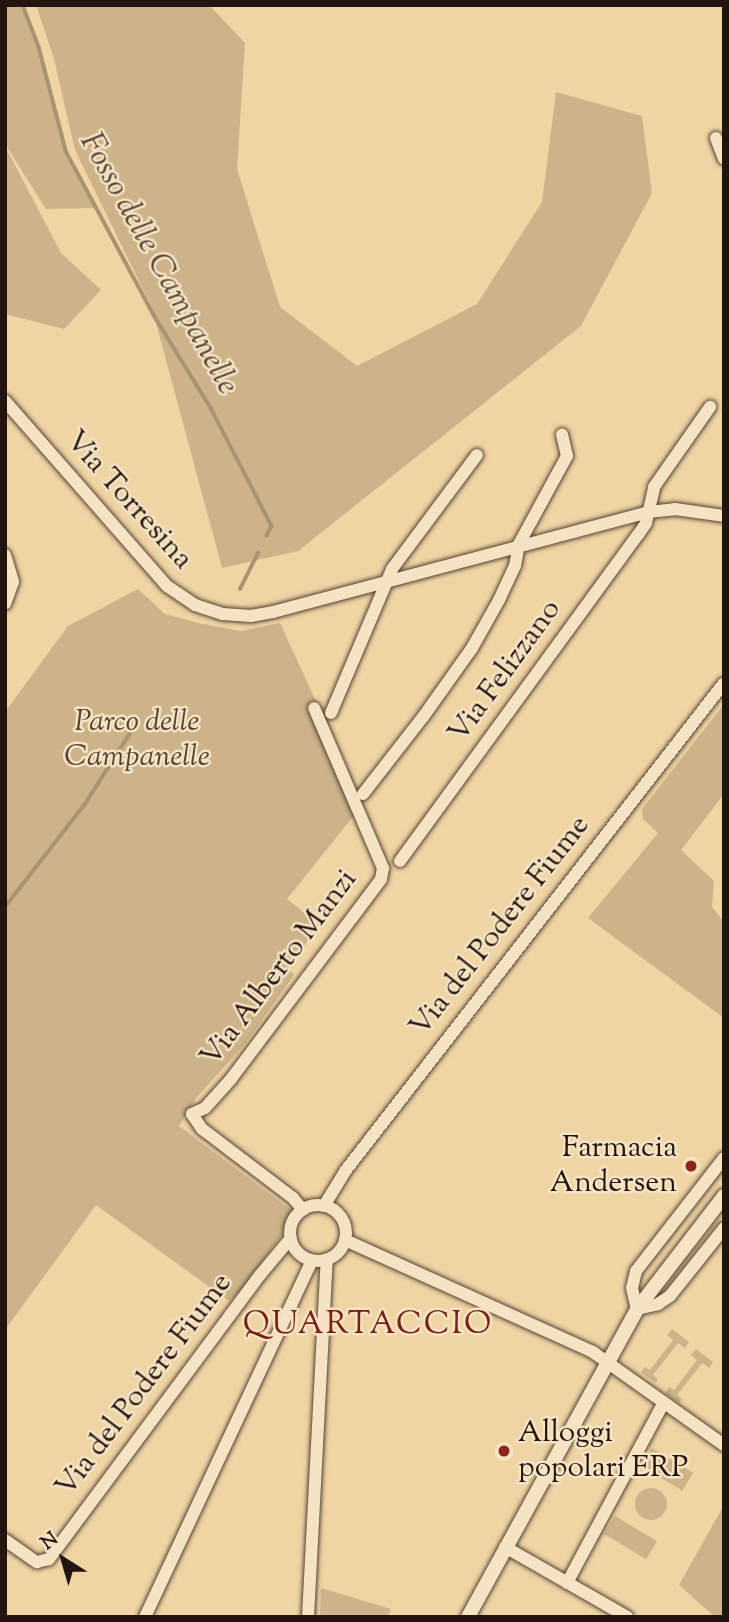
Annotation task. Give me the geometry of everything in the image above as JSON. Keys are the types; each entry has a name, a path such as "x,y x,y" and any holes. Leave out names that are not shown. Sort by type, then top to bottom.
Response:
{"street":[{"path":"716,138 724,159"},
{"name":"Via Torresina","path":"5,401 159,578 195,605 223,614 257,615 648,512 682,510 724,516"},
{"name":"Via Felizzano","path":"400,861 638,535 646,523 654,487 710,407"},
{"path":"363,794 471,648 515,566 519,544 567,456 562,435"},
{"path":"331,713 390,580 392,569 477,455"},
{"path":"5,555 13,582 5,604"},
{"name":"Via del Podere Fiume","path":"324,1206 339,1179 724,683"},
{"name":"Via Alberto Manzi","path":"303,1210 293,1198 202,1129 192,1114 205,1108 231,1079 381,879 383,868 314,708"},
{"path":"637,1309 632,1288 636,1271 724,1158"},
{"path":"468,1617 606,1361 637,1309 724,1196"},
{"path":"324,1206 342,1219 345,1240 338,1253 327,1260 312,1261 300,1255 291,1238 293,1222 303,1210 324,1206"},
{"path":"637,1309 658,1304 670,1296 724,1228"},
{"name":"Via del Podere Fiume","path":"5,1540 38,1563 49,1559 274,1256 291,1238"},
{"path":"345,1240 542,1328 606,1361 724,1445"},
{"path":"307,1617 327,1260"},
{"path":"145,1617 312,1261"},
{"path":"567,1583 664,1402"},
{"path":"505,1547 627,1617"}],"green space":[{"path":"5,5 23,5 39,47 66,151 96,208 46,209 5,144"},
{"path":"36,5 209,5 245,43 237,169 280,307 357,366 477,304 542,202 556,92 642,116 652,193 581,326 298,551 222,568 152,308 75,150 54,59"},
{"path":"5,146 61,253 101,290 64,329 5,314"},
{"name":"Parco delle Campanelle","path":"138,589 165,614 198,623 241,631 280,623 363,804 287,899 320,925 301,950 298,949 300,953 288,968 294,975 245,1044 196,1098 179,1126 291,1210 284,1232 240,1292 229,1301 96,1205 5,1330 5,712 68,626"},
{"path":"724,704 724,794 681,850 714,881 712,907 724,922 724,1018 588,918 658,833 643,819 642,809"},
{"path":"672,1329 689,1342 685,1348 678,1343 653,1375 658,1379 655,1383 641,1372 645,1367 650,1370 673,1340 667,1335"},
{"path":"696,1349 713,1362 709,1368 702,1363 677,1395 682,1399 679,1403 665,1393 669,1387 674,1390 697,1360 691,1355"},
{"path":"652,1448 693,1473 682,1491 641,1466"},
{"path":"651,1488 662,1493 667,1504 662,1515 651,1520 640,1515 635,1504 640,1493"},
{"path":"724,1505 724,1617 715,1617 679,1585"},
{"path":"615,1516 657,1541 646,1559 604,1534"},
{"path":"321,1588 391,1609 388,1617 320,1617"}],"waterway":[{"name":"Fosso delle Campanelle","path":"23,5 39,47 66,151 155,317 211,408 272,526 267,536"},
{"name":"Fosso delle Campanelle","path":"240,589 258,553"},
{"name":"Fosso delle Campanelle","path":"5,907 85,804 134,727"}],"place":[{"name":"Farmacia Andersen","path":"691,1166"},
{"name":"Alloggi popolari ERP","path":"504,1451"}],"district":[{"name":"QUARTACCIO","path":"368,1325"}]}
